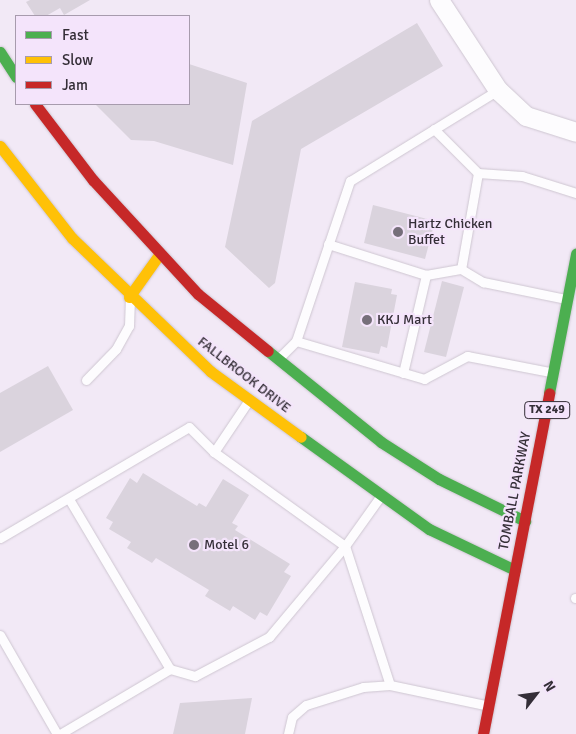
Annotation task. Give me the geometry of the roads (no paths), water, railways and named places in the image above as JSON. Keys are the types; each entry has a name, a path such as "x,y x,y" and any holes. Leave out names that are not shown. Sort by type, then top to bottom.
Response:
{"main road":[{"path":"0,52 15,75"},
{"path":"36,105 93,180 159,255 198,294 381,442 439,479 525,521"},
{"name":"FALLBROOK DRIVE","path":"0,146 72,238 129,297 249,400 429,529 515,570"},
{"name":"TOMBALL PARKWAY","path":"482,734 569,300 576,254"},
{"path":"129,297 159,255"}],"street":[{"path":"438,0 498,90 526,116 576,132"}],"lane":[{"path":"278,360 296,341 350,181 498,90"},
{"path":"434,129 478,173 522,176 576,193"},
{"path":"461,269 478,173"},
{"path":"328,244 426,275 461,269 483,282 569,300"},
{"path":"403,373 426,275"},
{"path":"86,380 116,349 129,326 129,297"},
{"path":"296,341 424,379 468,356 554,372"},
{"path":"214,452 249,400"},
{"path":"0,538 190,427 214,452 345,546 390,685"},
{"path":"69,499 170,669 195,676 269,637 345,546 381,496"},
{"path":"0,635 59,734 170,669"},
{"path":"288,734 292,717 306,705 363,687 390,685 488,706"}],"place":[{"name":"Hartz Chicken Buffet","path":"398,232"},
{"name":"KKJ Mart","path":"367,320"},
{"name":"Motel 6","path":"194,545"}]}
